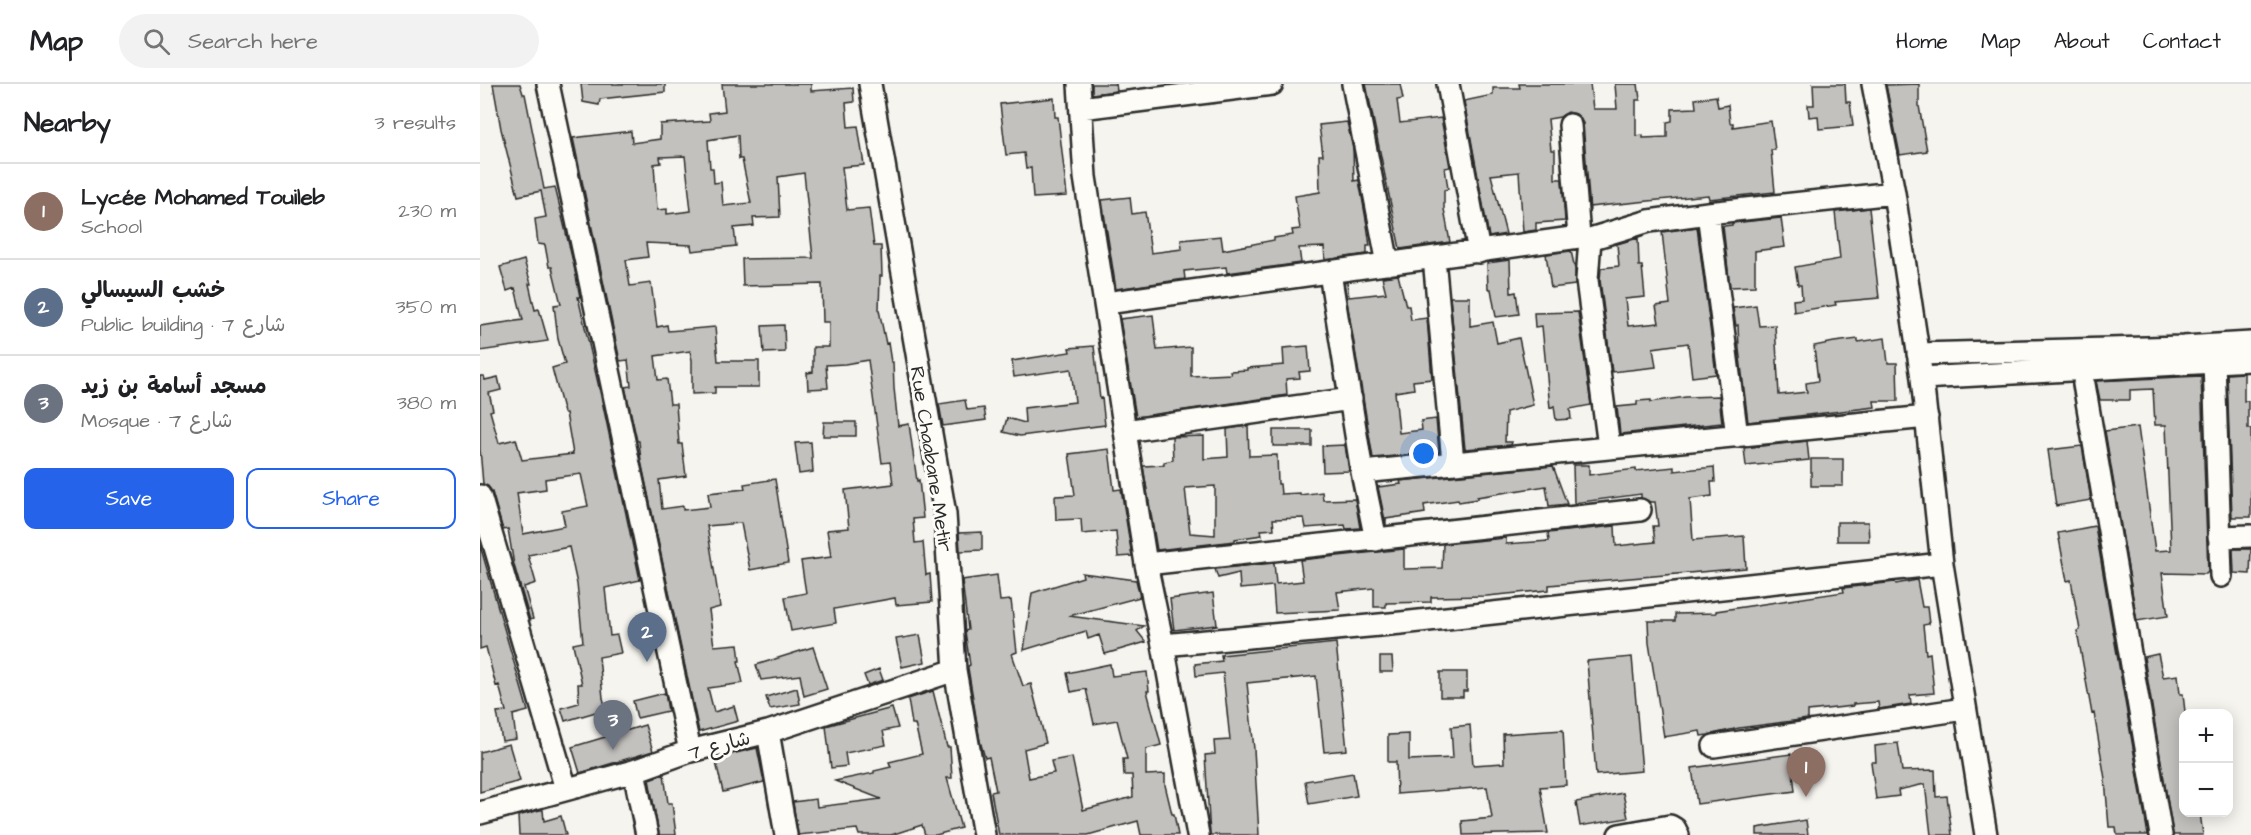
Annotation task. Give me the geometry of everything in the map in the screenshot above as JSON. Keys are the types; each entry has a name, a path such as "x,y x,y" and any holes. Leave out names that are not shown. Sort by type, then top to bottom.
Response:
{"street":[{"path":"548,84 690,750"},
{"name":"Rue Chaabane Metir","path":"870,84 945,514 955,670 984,835"},
{"path":"1079,84 1086,177 1146,564 1198,835"},
{"path":"1081,108 1272,84"},
{"path":"1353,84 1388,264"},
{"path":"1448,84 1479,252"},
{"path":"1874,84 1894,193 1922,378 1942,564 1986,835"},
{"path":"1570,125 1609,447"},
{"path":"1106,303 1585,238 1649,221 1894,193"},
{"path":"1708,213 1737,436"},
{"path":"1434,258 1453,462"},
{"path":"1330,273 1362,472 1376,540"},
{"path":"1918,354 2251,343"},
{"path":"1922,378 2251,360"},
{"path":"2214,362 2221,576"},
{"path":"2084,384 2161,835"},
{"path":"1125,431 1351,399"},
{"path":"1362,472 1927,417"},
{"path":"480,496 566,789"},
{"path":"1146,564 1640,510"},
{"path":"2220,537 2251,536"},
{"path":"1163,645 1413,622 1942,564"},
{"name":"شارع 7","path":"480,813 634,771 690,750 768,732 955,670"},
{"path":"1714,746 1964,709"},
{"path":"768,732 786,835"},
{"path":"634,771 647,835"},
{"path":"1619,835 1670,826 1676,829 1678,835"}],"building":[{"path":"493,84 520,84 525,94 544,189 555,187 574,266 580,297 578,297 640,580 605,588 610,636 617,635 621,653 599,657 606,709 565,721 561,708 579,703 578,684 582,684 573,644 583,642 577,584 569,547 528,555 536,583 524,587 533,619 530,620 514,565 508,529 503,530 492,492 488,486 483,484 480,449 480,376 484,376 485,380 498,377 501,390 489,393 493,410 490,411 499,443 516,439 522,460 573,454 566,413 564,413 552,368 565,364 558,339 554,305 561,304 552,267 549,267 545,245 538,244 535,219 546,217 541,191 518,196 501,129","holes":["581,474 588,506 562,511 565,526 523,534 517,493 546,489 545,479"]},
{"path":"581,84 665,84 665,92 600,99 599,105 583,102"},
{"path":"722,84 811,84 811,91 853,88 854,102 846,103 848,127 858,126 864,165 842,167 847,210 869,208 874,246 881,246 882,276 880,276 879,310 886,344 888,343 891,362 893,362 898,426 909,424 923,518 913,519 915,543 923,542 926,575 930,574 932,602 896,605 895,598 834,609 836,623 791,631 785,597 806,593 801,561 831,557 827,530 849,528 845,490 893,484 890,462 882,463 868,360 826,365 828,388 808,389 807,373 813,372 813,347 829,347 829,322 823,322 822,284 743,286 742,259 813,258 804,173 778,177 780,217 753,218 754,226 734,228 736,246 692,251 691,245 646,243 648,257 626,260 630,286 651,283 657,327 667,325 668,331 715,327 718,361 759,361 759,387 715,387 715,393 692,394 690,351 655,356 658,380 667,379 670,404 676,404 679,444 682,444 686,476 659,480 662,509 683,506 683,510 710,507 708,493 745,489 744,484 775,479 788,563 750,570 741,523 707,526 720,607 709,610 714,646 738,644 740,661 738,661 743,683 708,688 714,712 734,706 738,721 699,732 641,461 639,441 637,441 625,387 631,386 628,360 620,361 573,138 631,131 632,143 660,139 660,124 710,121 709,113 725,111","holes":["738,135 739,159 742,159 751,203 723,206 721,182 714,183 713,168 710,168 708,140","685,156 691,211 667,214 667,209 657,210 654,164 661,163 660,157"]},
{"path":"1092,84 1116,84 1117,91 1092,94"},
{"path":"1366,84 1400,84 1403,99 1397,100 1400,123 1441,118 1450,167 1445,168 1448,189 1444,190 1444,209 1450,242 1400,249"},
{"path":"1519,84 1590,84 1593,109 1617,109 1615,84 1638,84 1640,100 1636,100 1636,136 1643,135 1643,138 1667,137 1667,122 1672,121 1672,109 1696,108 1695,99 1716,96 1718,107 1728,105 1730,123 1733,123 1733,127 1771,121 1775,150 1771,150 1775,192 1709,199 1708,195 1590,207 1583,123 1576,114 1568,112 1560,117 1548,119 1551,150 1555,150 1555,179 1562,179 1565,221 1536,223 1536,230 1523,232 1519,172 1491,175 1506,234 1489,237 1464,101 1493,95 1493,88 1520,88"},
{"path":"1813,84 1845,84 1846,102 1850,102 1853,126 1819,129 1818,116 1809,117 1808,105 1814,105"},
{"path":"1919,84 1919,106 1927,151 1900,155 1886,85"},
{"path":"1054,98 1067,196 1033,198 1031,168 1026,169 1024,153 1006,155 1000,104"},
{"path":"1347,122 1353,149 1354,181 1359,180 1367,225 1370,246 1367,246 1367,254 1325,260 1324,247 1299,248 1301,263 1227,273 1226,267 1184,271 1185,279 1116,289 1102,200 1130,197 1132,214 1145,212 1151,253 1182,249 1181,240 1221,236 1223,250 1293,235 1292,230 1300,229 1295,196 1320,192 1319,155 1323,155 1319,125"},
{"path":"1869,208 1879,298 1835,302 1836,305 1794,312 1793,300 1802,299 1801,285 1798,285 1795,267 1840,259 1835,212"},
{"path":"1781,218 1785,247 1755,251 1755,286 1730,287 1723,226"},
{"path":"1697,227 1716,374 1692,377 1688,343 1653,348 1656,367 1612,372 1600,280 1601,268 1619,266 1617,244 1638,238 1639,266 1642,266 1645,297 1625,299 1628,326 1659,323 1656,306 1670,304 1662,232"},
{"path":"1571,251 1575,269 1575,285 1551,288 1546,254"},
{"path":"524,260 535,310 539,309 548,341 480,351 480,326 523,320 515,288 507,291 500,267"},
{"path":"1510,260 1511,293 1516,292 1519,314 1496,317 1491,289 1488,289 1487,263"},
{"path":"1398,275 1406,306 1409,306 1411,320 1427,318 1432,379 1413,381 1414,389 1395,392 1399,433 1422,430 1421,421 1436,419 1439,452 1373,458 1344,283 1347,282 1349,297 1386,293 1382,277"},
{"path":"1450,297 1470,297 1470,326 1493,322 1497,343 1519,338 1533,405 1506,412 1505,442 1512,442 1511,445 1465,449"},
{"path":"1756,305 1759,326 1775,325 1779,395 1807,392 1806,383 1818,381 1814,346 1858,339 1858,342 1885,338 1888,363 1897,363 1898,401 1874,401 1875,407 1748,422 1738,325 1736,326 1733,308"},
{"path":"1578,312 1591,405 1570,409 1571,419 1556,420 1554,406 1550,408 1542,326 1535,327 1534,313"},
{"path":"1153,315 1157,350 1191,347 1191,376 1231,374 1230,371 1247,370 1247,368 1284,365 1283,348 1308,346 1310,371 1299,372 1300,378 1286,379 1287,395 1136,417 1120,319"},
{"path":"784,325 785,352 764,353 762,326"},
{"path":"1094,346 1105,425 1020,436 1003,432 1007,418 1025,423 1024,408 1075,402 1071,369 1014,377 1012,361 1070,352 1069,348"},
{"path":"2244,373 2244,401 2248,401 2248,429 2251,429 2251,517 2232,517 2227,374"},
{"path":"2201,376 2208,572 2206,574 2162,573 2168,616 2137,621 2105,431 2138,427 2155,551 2171,550 2166,425 2155,425 2153,389 2130,390 2130,400 2100,400 2096,381"},
{"path":"1719,396 1722,423 1620,434 1617,407 1637,405 1637,401 1651,400 1651,402 1686,397"},
{"path":"965,400 967,410 984,408 986,420 943,426 939,404"},
{"path":"824,422 856,422 856,436 823,436"},
{"path":"1248,426 1249,456 1277,455 1278,484 1280,484 1281,494 1300,493 1300,495 1322,492 1323,500 1355,499 1360,528 1346,529 1345,525 1306,528 1304,518 1273,519 1274,529 1261,530 1262,535 1235,539 1235,541 1157,550 1143,466 1164,465 1164,462 1173,460 1172,437 1204,436 1204,459 1228,457 1227,429","holes":["1215,486 1215,535 1190,533 1185,488"]},
{"path":"1273,430 1312,430 1312,446 1273,446"},
{"path":"1807,441 1809,460 1746,466 1744,448"},
{"path":"811,442 813,472 799,474 795,443"},
{"path":"1345,445 1349,471 1323,472 1322,446"},
{"path":"2082,446 2091,500 2056,506 2048,450"},
{"path":"1109,449 1114,490 1121,489 1132,556 1118,557 1116,531 1082,534 1081,519 1056,520 1055,496 1075,495 1069,454"},
{"path":"1811,459 1843,459 1843,486 1811,486"},
{"path":"1573,465 1589,465 1589,475 1636,469 1636,471 1674,467 1674,471 1714,467 1715,482 1711,482 1712,496 1690,499 1693,540 1744,536 1746,568 1549,585 1549,590 1487,596 1431,597 1431,602 1386,603 1386,607 1374,607 1374,588 1337,592 1340,610 1275,613 1273,586 1240,589 1239,573 1218,578 1215,569 1274,563 1276,584 1303,581 1300,560 1404,549 1404,569 1442,568 1443,544 1506,538 1506,544 1549,541 1548,533 1615,526 1616,546 1655,542 1653,526 1658,526 1655,502 1641,498 1641,494 1574,503"},
{"path":"1553,466 1567,504 1549,506 1546,486 1459,502 1458,500 1424,505 1425,513 1386,519 1386,525 1378,487 1401,484 1400,481"},
{"path":"1837,522 1868,522 1869,541 1837,541"},
{"path":"2095,526 2148,835 2117,835 2116,827 2109,827 2105,779 2077,631 2080,630 2071,580 2067,581 2058,533"},
{"path":"982,532 982,550 960,551 959,533"},
{"path":"480,545 528,711 513,715 516,739 502,741 497,712 506,711 499,685 496,686 486,647 480,649"},
{"path":"2233,549 2251,549 2250,574 2234,573"},
{"path":"1082,573 1136,580 1140,597 1069,616 1144,626 1137,631 1146,642 1105,654 1099,635 1088,639 1086,631 1024,650 1032,593 1083,577"},
{"path":"997,575 1000,601 1011,600 1017,652 1012,654 1023,686 1031,684 1046,743 1024,749 1029,778 1054,773 1051,761 1072,757 1083,810 1133,797 1132,775 1124,775 1123,759 1127,759 1117,720 1094,724 1086,689 1071,692 1067,673 1110,664 1112,676 1147,672 1149,691 1147,691 1161,745 1146,749 1146,775 1165,774 1165,785 1178,835 1141,835 1138,821 1088,835 999,835 991,792 996,791 989,757 985,758 980,741 968,668 970,665 965,631 968,630 962,580"},
{"path":"1917,580 1922,607 1927,607 1929,624 1923,625 1926,654 1930,653 1934,693 1910,695 1911,704 1879,709 1878,702 1853,704 1853,706 1808,711 1808,719 1739,728 1701,736 1700,731 1664,737 1649,643 1648,621 1675,621 1675,614 1716,613 1716,611 1844,592 1843,588"},
{"path":"1213,593 1217,625 1174,630 1170,599"},
{"path":"920,635 925,662 902,667 896,639"},
{"path":"1336,643 1347,750 1324,752 1316,676 1247,683 1259,835 1210,835 1205,755 1215,754 1214,741 1230,740 1223,673 1196,676 1195,664 1222,661 1221,655"},
{"path":"813,647 827,689 804,696 800,675 761,680 756,665"},
{"path":"2158,654 2163,677 2178,675 2185,709 2179,709 2179,817 2201,817 2203,835 2173,835 2144,657"},
{"path":"1380,657 1392,657 1393,672 1380,672"},
{"path":"1632,657 1642,771 1596,775 1587,661"},
{"path":"879,669 883,680 868,685 864,675"},
{"path":"1440,672 1467,672 1467,691 1463,691 1463,697 1440,697"},
{"path":"797,688 800,704 770,709 766,697"},
{"path":"933,691 947,747 950,747 952,778 947,778 961,828 936,835 925,835 922,825 891,835 859,835 857,829 798,835 793,802 816,799 817,807 881,799 835,781 874,773 874,771 891,767 889,762 922,754 915,724 912,724 908,699"},
{"path":"665,693 668,711 637,718 633,701"},
{"path":"892,708 898,728 883,731 886,745 845,753 847,766 831,768 826,726"},
{"path":"645,725 653,751 580,773 572,747"},
{"path":"1470,725 1473,765 1504,763 1503,734 1563,730 1566,785 1540,787 1548,833 1463,835 1462,821 1492,818 1487,787 1397,794 1396,762 1388,762 1388,735 1409,734 1409,760 1453,758 1451,727"},
{"path":"1898,743 1902,771 1935,770 1936,797 1947,796 1952,835 1931,835 1925,784 1898,790 1899,796 1876,799 1871,762 1876,762 1875,746"},
{"path":"509,744 520,781 480,792 480,752"},
{"path":"757,748 764,782 723,792 715,758"},
{"path":"1791,754 1795,791 1697,804 1692,768"},
{"path":"1353,773 1357,796 1309,804 1305,781"},
{"path":"664,774 668,803 672,803 676,835 659,835 649,779"},
{"path":"1623,793 1628,818 1580,826 1576,802"},
{"path":"543,810 544,821 561,816 566,835 519,835 518,816"},
{"path":"1806,820 1808,835 1757,835 1757,828"}],"place":[{"name":"خشب السيسالي","path":"647,662"},
{"name":"مسجد أسامة بن زيد","path":"613,750"},
{"name":"Lycée Mohamed Touileb","path":"1806,797"}]}
